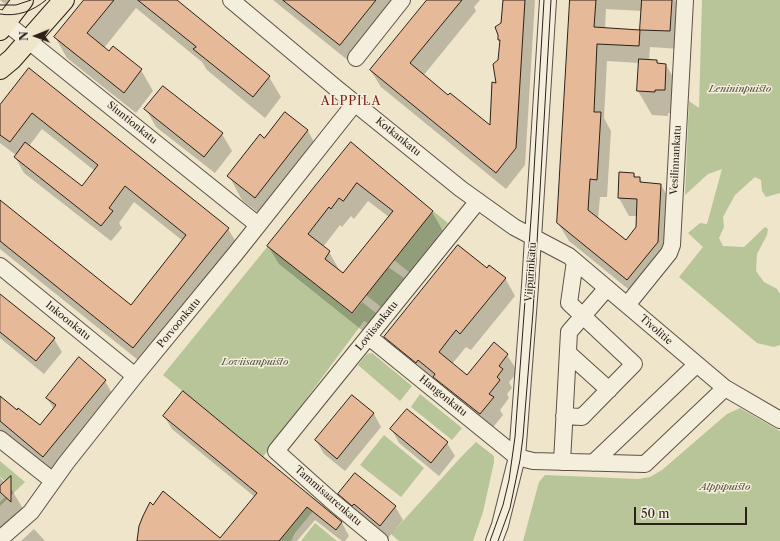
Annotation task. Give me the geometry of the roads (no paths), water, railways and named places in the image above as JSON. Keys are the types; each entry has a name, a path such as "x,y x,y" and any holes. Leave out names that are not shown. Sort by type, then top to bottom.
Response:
{"main road":[{"path":"2,24 23,0"},
{"path":"0,69 12,59 64,0"}],"street":[{"name":"Kotkankatu","path":"231,0 461,189 514,227 533,238"},
{"path":"356,58 402,0"},
{"name":"Viipurinkatu","path":"494,541 502,519 517,457 548,0"},
{"name":"Vesilinnankatu","path":"627,305 669,253 672,245 685,0"},
{"name":"Siuntionkatu","path":"2,24 29,40 258,225"},
{"name":"Porvoonkatu","path":"0,539 30,512 66,463 135,376 356,103"},
{"name":"Loviisankatu","path":"276,451 478,201"},
{"name":"Tivolitie","path":"533,238 551,246 575,260 696,365 725,388 780,420"},
{"path":"564,416 582,417 634,364 569,303 575,260"},
{"name":"Inkoonkatu","path":"0,266 120,362 135,376"},
{"path":"562,462 569,332 607,288"},
{"name":"Hangonkatu","path":"369,337 517,457"},
{"path":"568,352 609,390"},
{"path":"593,463 696,365"},
{"path":"517,457 533,461 645,464 725,388"},
{"path":"0,439 53,481"},
{"name":"Tammisaarenkatu","path":"276,451 380,541"}],"tram line":[{"path":"0,5 16,5 31,0"},
{"path":"0,14 19,14 36,7 46,0"},
{"path":"490,541 503,505 509,480 515,437 532,205 544,0"},
{"path":"498,541 510,508 523,437 533,312 551,0"}],"district":[{"name":"ALPPILA","path":"351,102"}],"park label":[{"name":"Lenininpuisto","path":"740,89"},
{"name":"Loviisanpuisto","path":"255,362"},
{"name":"Alppipuisto","path":"725,487"}]}
